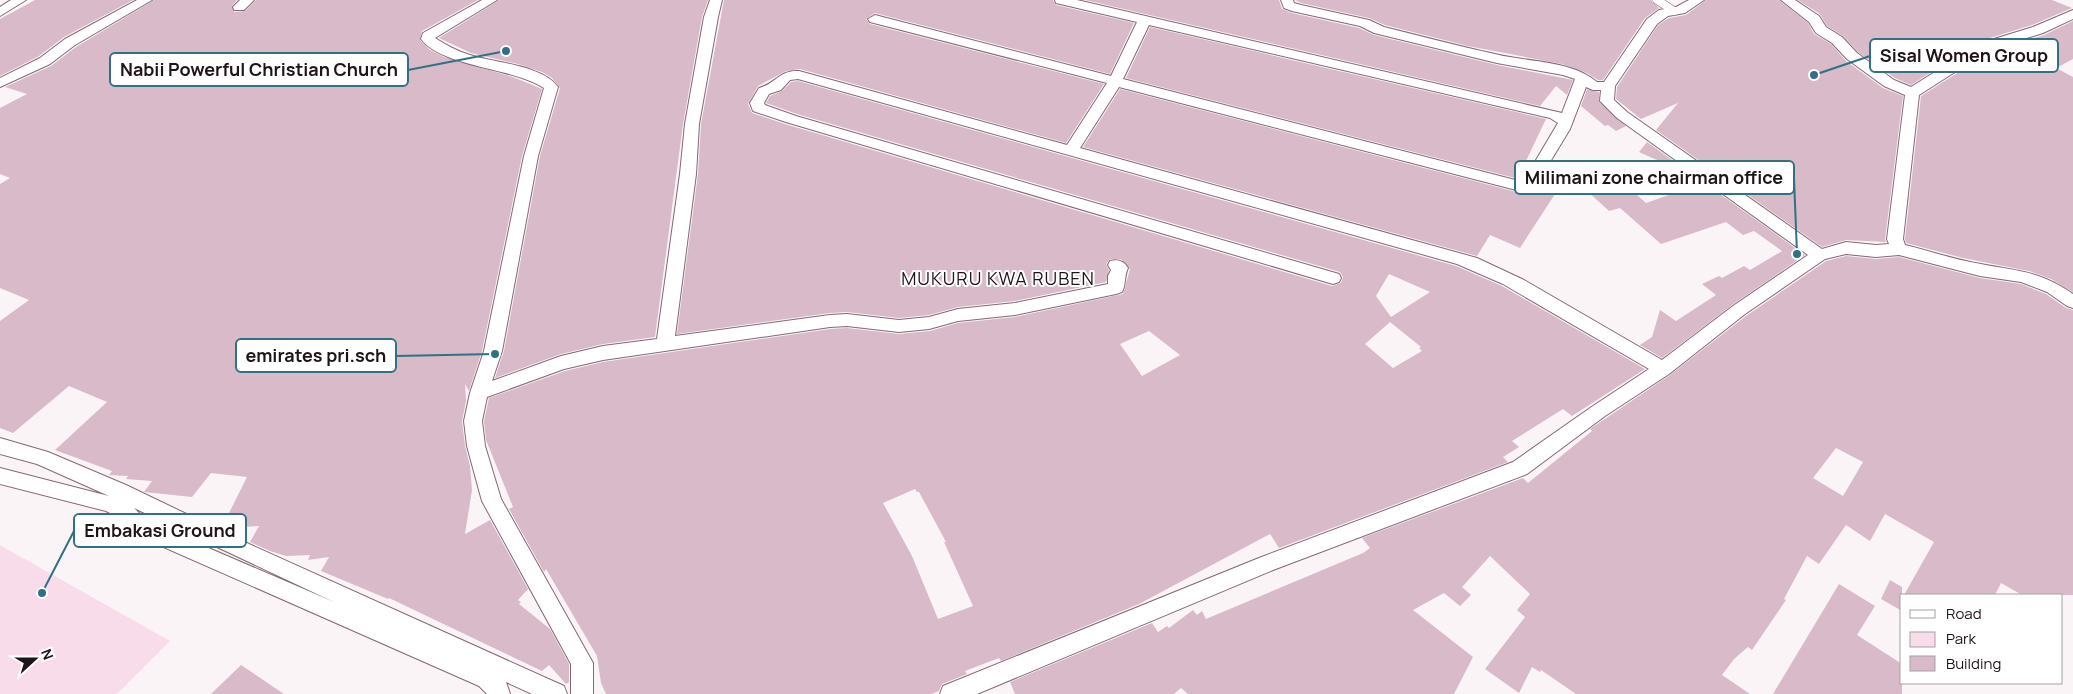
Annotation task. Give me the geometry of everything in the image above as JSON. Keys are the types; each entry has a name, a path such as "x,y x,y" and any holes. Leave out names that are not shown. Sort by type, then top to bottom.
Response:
{"street":[{"path":"0,12 20,0"},
{"path":"0,83 45,61 70,42 146,0"},
{"path":"491,0 427,38 452,53 522,72 541,80 551,87 532,156 494,352 478,393 473,421 476,446 492,501 582,663 582,694"},
{"path":"665,343 688,174 692,124 711,17 716,0"},
{"path":"1061,0 1555,115 1566,121"},
{"path":"1287,0 1288,5 1297,8 1364,23 1379,30 1497,59 1566,71 1583,77 1593,86 1608,86"},
{"path":"1698,0 1680,10 1664,12 1652,22 1608,86 1607,102 1622,115 1820,255"},
{"path":"1787,0 1814,19 1821,30 1837,40 1852,56 1889,83 1912,93"},
{"path":"1912,93 1986,46 2038,30 2073,14"},
{"path":"875,19 1524,187 1528,186 1566,121 1583,77"},
{"path":"1071,150 1115,82 1145,20"},
{"path":"1333,278 791,119 758,108 757,104 764,91 775,88 785,76 796,74 1481,265 1569,312 1662,369"},
{"path":"1900,249 1894,239 1912,93"},
{"path":"951,694 1266,564 1520,468 1598,411 1662,369 1739,310 1820,255 1846,248 1876,251 1900,249 1980,270 2023,276 2053,288 2073,302"},
{"path":"478,393 561,363 603,353 665,343 830,321 846,320 898,326 930,323 958,315 1015,309 1116,288 1116,276 1120,268 1116,265"},
{"path":"0,446 41,457 120,490 242,550 556,694"},
{"path":"0,476 110,504 125,511 141,528 487,679 499,690 499,694"}],"lane":[{"path":"1657,0 1674,11"}],"green space":[{"path":"0,545 170,641 117,694 0,694"}],"building":[{"path":"35,0 133,0 64,37 39,56 0,76 0,19"},
{"path":"154,0 237,0 232,6 234,12 245,11 256,0 478,0 422,31 420,40 430,50 444,57 513,77 542,89 522,156 482,351 469,391 465,384 466,401 462,421 472,490 465,534 490,520 528,589 518,600 521,602 519,604 550,629 569,664 569,682 566,684 549,665 542,671 389,598 321,571 329,557 308,560 310,555 286,556 250,542 259,526 241,527 243,520 225,521 247,477 211,473 192,497 144,492 152,481 126,479 128,476 109,475 112,471 55,450 107,402 69,386 13,433 0,428 0,321 29,300 0,288 0,184 10,178 0,174 0,108 27,94 5,87 51,66 76,47"},
{"path":"499,0 708,0 702,17 683,124 655,337 603,344 561,354 495,378 504,351 540,156 560,88 552,78 542,72 518,64 471,53 439,38"},
{"path":"724,0 1053,0 1056,5 1134,23 1110,74 875,13 866,19 870,24 1104,84 1066,143 800,69 786,71 758,86 748,104 752,113 785,124 1332,286 1341,283 1343,277 1340,272 797,114 766,103 770,96 782,91 791,82 798,81 1456,266 1502,286 1645,369 1572,416 1563,409 1512,441 1519,447 1503,457 1508,462 1279,548 1270,534 1139,604 1001,661 999,658 965,671 967,674 942,684 939,691 931,694 606,694 601,683 597,656 546,569 544,572 509,509 513,507 486,440 484,421 489,398 565,371 603,362 830,329 847,328 899,334 930,331 958,323 1015,317 1123,294 1130,269 1121,259 1110,259 1106,264 1109,270 1106,282 1015,301 958,307 929,315 899,318 847,312 830,313 677,334 698,174 701,124","holes":["1389,274 1430,292 1391,317 1376,296","1390,322 1421,347 1419,348 1422,351 1393,368 1365,344","1149,331 1180,355 1142,376 1120,344","915,489 919,492 946,542 944,542 973,606 938,619 912,556 883,503"]},
{"path":"1085,0 1279,0 1282,9 1292,13 1359,28 1374,35 1497,65 1573,80 1567,95 1556,86 1540,106"},
{"path":"1295,0 1651,0 1659,8 1645,18 1603,80 1598,80 1587,73 1562,64 1468,46 1385,25 1369,18"},
{"path":"1706,0 1779,0 1808,23 1814,34 1831,44 1846,61 1883,88 1903,96 1886,242 1846,240 1822,247 1656,130 1678,103 1641,119 1616,99 1617,87 1658,25 1669,18 1686,15"},
{"path":"1798,0 2052,0 2072,8 2032,25 1980,41 1911,85 1895,78 1858,52 1843,36 1827,26 1820,14"},
{"path":"2073,21 2073,59 2056,68 2073,77 2073,292 2051,279 2029,271 1963,258 1906,243 1921,96 1992,51 2044,35"},
{"path":"1150,27 1546,119 1519,179 1126,78"},
{"path":"1120,89 1524,194 1533,192 1537,187 1555,194 1520,248 1490,235 1477,256 1083,147"},
{"path":"1587,89 1599,92 1599,102 1626,126 1616,131 1608,125 1605,126 1581,106"},
{"path":"1647,142 1805,255 1732,305 1662,358 1640,345 1652,337 1660,310 1676,321 1716,295 1702,284 1719,276 1722,278 1744,266 1750,270 1782,251 1754,231 1743,235 1726,222 1661,244 1620,208 1609,211 1573,178 1603,169 1611,177 1616,176 1646,203 1683,190 1663,174 1677,169 1639,152"},
{"path":"1846,256 1876,259 1899,257 1980,278 2021,284 2046,294 2066,308 2073,310 2073,595 2020,594 2001,583 1996,594 1905,594 1934,542 1885,514 1870,541 1846,525 1819,564 1807,556 1784,599 1786,600 1752,650 1748,647 1734,659 1722,675 1750,694 1576,694 1541,670 1540,672 1532,667 1519,693 1485,669 1525,617 1517,610 1530,594 1490,556 1462,587 1471,595 1460,606 1444,593 1413,610 1473,657 1454,694 1188,694 1181,688 1174,694 1015,694 1010,682 1152,623 1158,632 1167,626 1169,628 1193,610 1197,615 1202,611 1206,619 1363,553 1370,548 1362,538 1523,478 1528,483 1592,431 1590,429 1670,375 1746,316 1826,261","holes":["1836,448 1863,462 1843,496 1813,478"]},
{"path":"1890,580 1902,587 1900,610 1881,599"},
{"path":"1839,584 1875,606 1857,635 1900,663 1902,694 1773,694"},
{"path":"241,665 284,694 211,694"}],"place":[{"name":"Nabii Powerful Christian Church","path":"506,51"},
{"name":"Sisal Women Group","path":"1814,75"},
{"name":"Milimani zone chairman office","path":"1797,254"},
{"name":"emirates pri.sch","path":"495,354"},
{"name":"Embakasi Ground","path":"42,593"}],"district":[{"name":"MUKURU KWA RUBEN","path":"998,279"}]}
